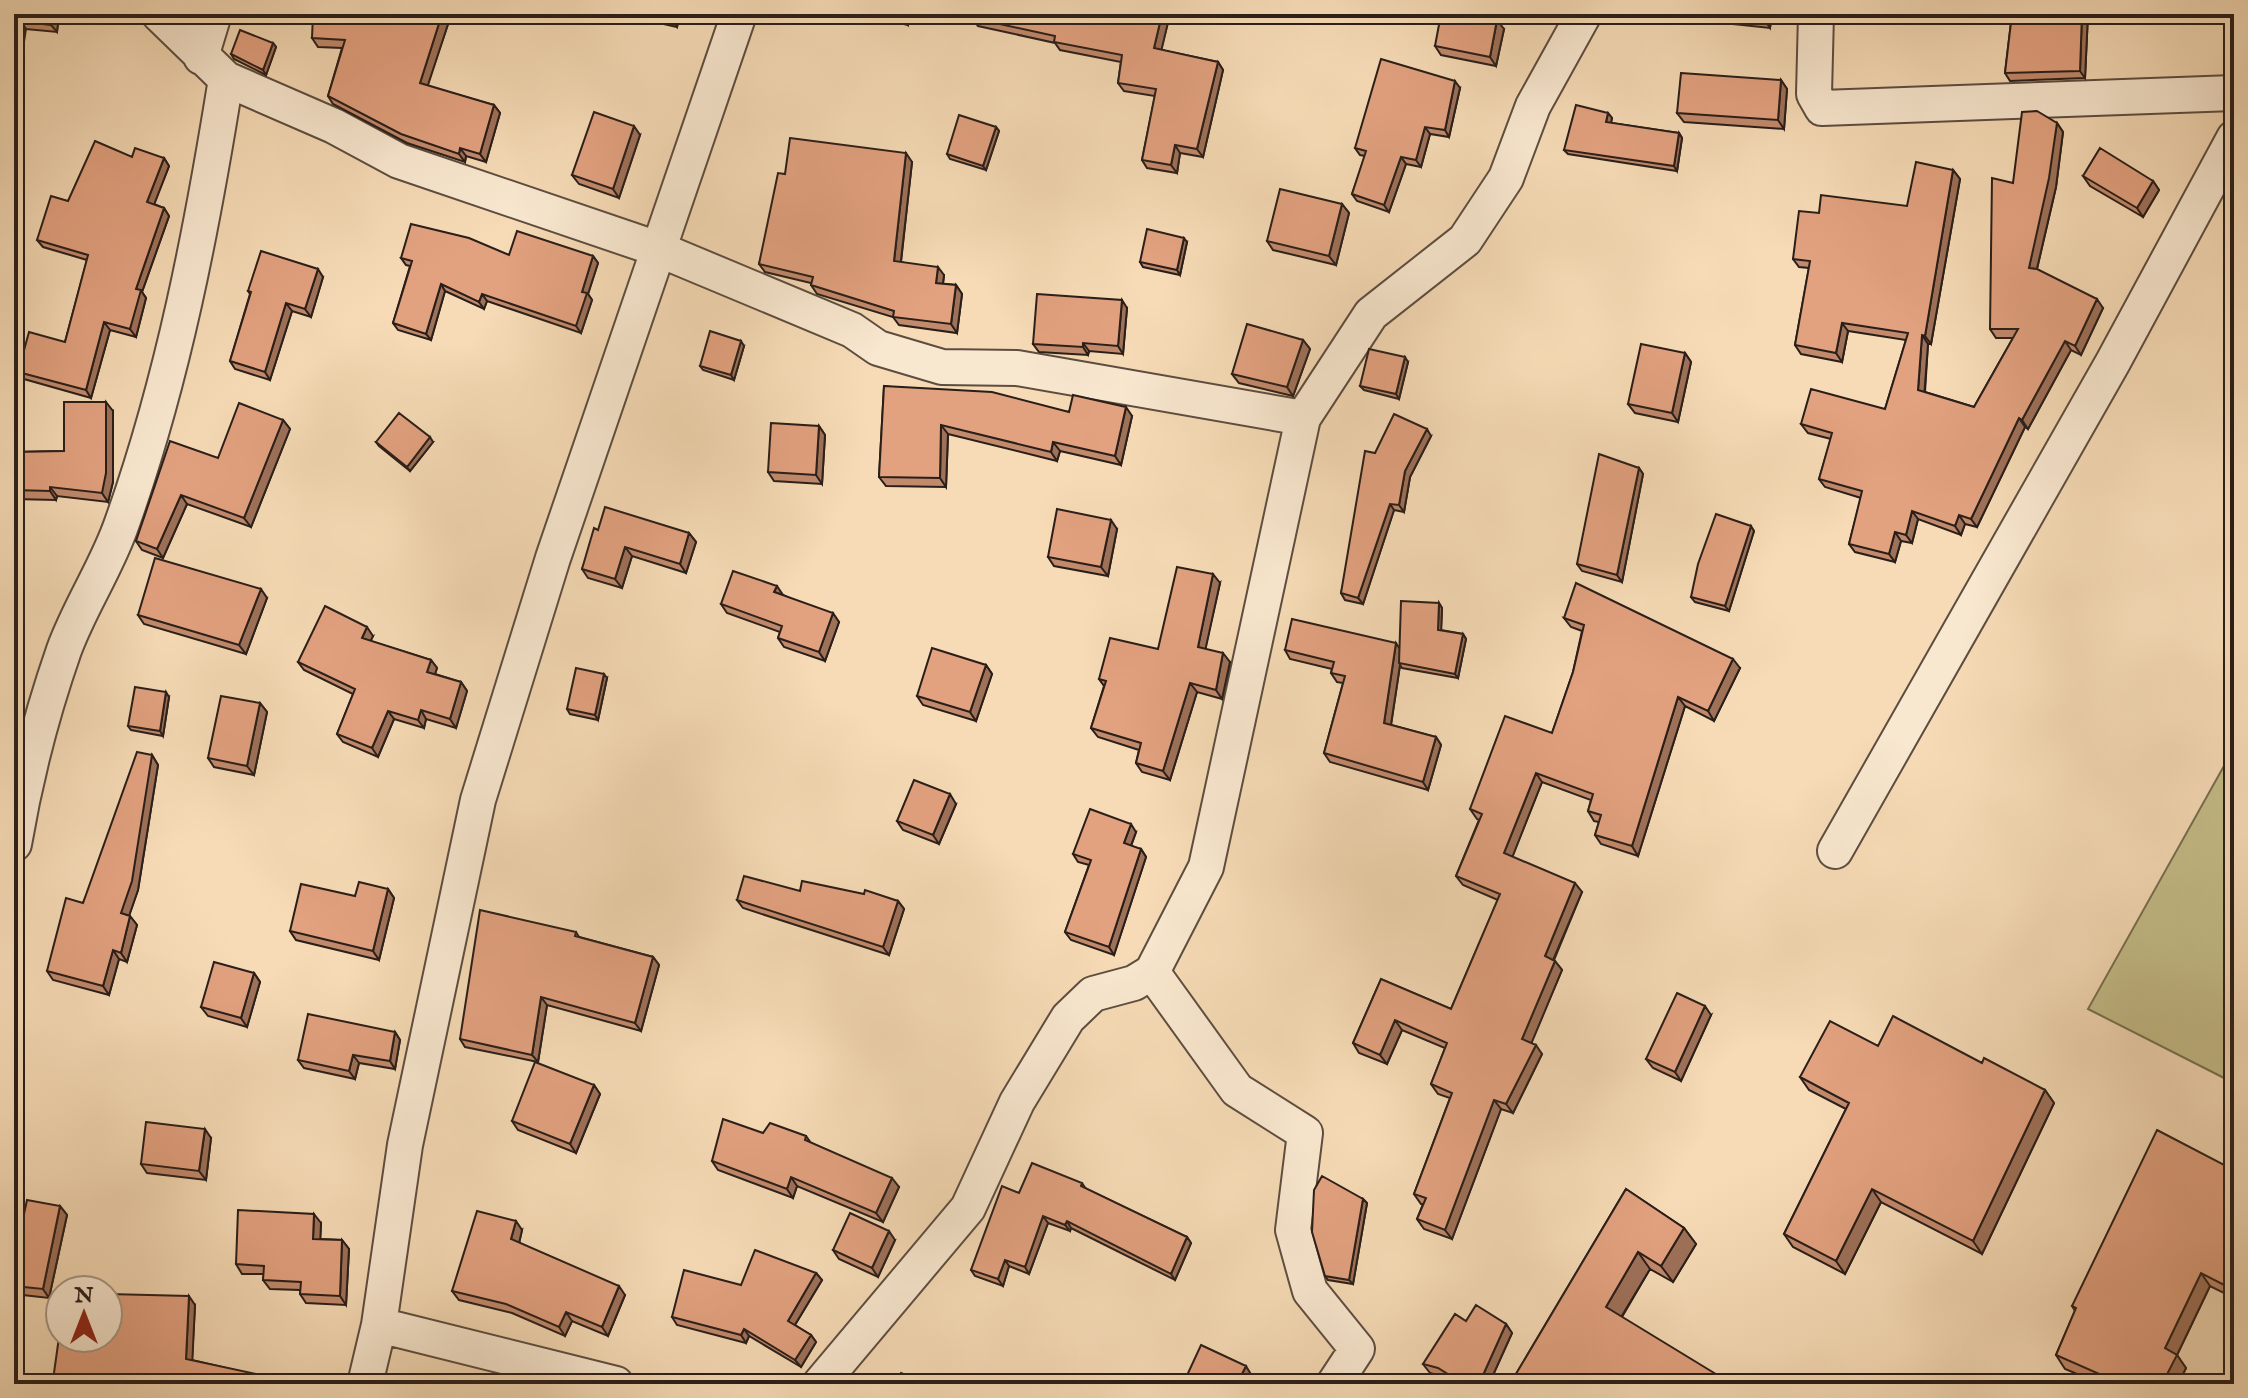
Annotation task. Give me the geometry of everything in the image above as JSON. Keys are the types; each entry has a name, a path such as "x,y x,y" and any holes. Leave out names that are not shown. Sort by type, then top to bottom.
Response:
{"street":[{"path":"159,14 214,68 399,161 658,249 852,330 878,348 942,367 1017,368 1303,418"},
{"path":"14,844 24,788 65,649 121,526 155,424 205,207 214,68 214,14"},
{"path":"365,1384 379,1325 405,1145 478,800 553,558 739,14"},
{"path":"820,1384 968,1208 1017,1102 1068,1018 1093,994 1134,983 1152,972 1206,867 1303,418 1371,314 1465,240 1506,178 1533,106 1584,14"},
{"path":"1816,14 1814,94 1822,108 2234,93"},
{"path":"1835,851 2106,376 2234,138"},
{"path":"1152,972 1237,1090 1305,1133 1293,1230 1310,1291 1357,1349 1334,1384"},
{"path":"379,1325 616,1384"}],"shaded area":[{"path":"2234,748 2234,1083 2088,1009"}],"building":[{"path":"14,14 52,14 51,25 21,21 14,63"},
{"path":"313,14 442,14 420,83 494,105 480,154 460,148 459,154 401,134 328,96 345,40 312,38"},
{"path":"649,14 673,14 672,19"},
{"path":"973,14 1162,14 1154,48 1218,62 1197,149 1175,145 1171,165 1142,160 1156,89 1118,83 1122,55 1054,42 1055,36 972,18"},
{"path":"1441,14 1469,14 1497,20 1490,57 1435,46"},
{"path":"1720,14 1764,14 1764,19"},
{"path":"2012,14 2082,14 2080,71 2005,73"},
{"path":"240,30 273,43 263,70 231,54"},
{"path":"1381,59 1455,81 1445,130 1425,127 1416,160 1401,157 1384,205 1352,194 1366,151 1355,148"},
{"path":"1681,73 1781,80 1778,120 1677,113"},
{"path":"1576,105 1608,113 1606,122 1679,133 1674,166 1564,150"},
{"path":"2037,111 2057,123 2049,178 2029,268 2037,269 2097,299 2075,346 2065,341 2022,420 2019,418 1971,519 1959,515 1955,526 1912,511 1906,535 1895,532 1889,554 1849,544 1862,491 1819,479 1832,433 1801,424 1811,389 1885,409 1908,333 1842,323 1836,353 1795,345 1810,261 1793,259 1799,211 1819,213 1821,195 1907,206 1916,162 1953,170 1925,336 1922,335 1918,390 1974,407 2018,329 1990,329 1992,178 2013,183 2022,112"},
{"path":"594,112 634,126 613,189 572,175"},
{"path":"959,115 996,127 983,166 947,154"},
{"path":"790,138 906,153 894,261 938,267 936,283 956,285 951,324 893,317 894,311 811,285 813,277 759,264 778,173 785,174"},
{"path":"95,141 132,157 135,148 164,158 147,202 164,208 136,289 141,290 130,329 104,322 86,390 18,372 29,332 65,342 88,255 37,240 51,196 68,201"},
{"path":"2100,148 2153,181 2137,208 2083,176"},
{"path":"1280,189 1342,204 1329,256 1267,241"},
{"path":"411,224 469,238 509,255 517,231 593,256 582,292 587,293 576,326 482,294 479,302 441,284 426,334 393,323 412,261 401,258"},
{"path":"1147,229 1184,238 1177,270 1140,262"},
{"path":"261,251 318,269 305,309 286,303 265,372 230,361"},
{"path":"1037,294 1122,300 1118,346 1033,344"},
{"path":"1247,324 1303,340 1287,387 1232,374"},
{"path":"710,331 741,341 731,375 700,366"},
{"path":"1641,344 1685,353 1672,413 1628,404"},
{"path":"1369,349 1405,357 1396,394 1360,386"},
{"path":"884,386 992,392 1069,412 1073,395 1126,407 1115,456 1053,442 1051,452 941,425 940,478 879,477"},
{"path":"64,402 106,402 106,473 102,493 50,487 50,491 14,490 14,452 64,451"},
{"path":"239,403 283,420 244,518 181,495 157,549 136,541 170,441 218,458"},
{"path":"399,413 430,437 407,467 376,442"},
{"path":"1394,414 1427,429 1405,471 1399,505 1390,504 1358,598 1341,593 1365,451 1375,453"},
{"path":"771,423 819,426 816,475 768,472"},
{"path":"1599,454 1639,468 1617,575 1577,564"},
{"path":"605,507 689,533 680,564 625,547 615,579 582,569 594,528 598,530"},
{"path":"1057,509 1111,520 1101,567 1048,557"},
{"path":"1716,514 1751,526 1725,606 1691,597 1698,564"},
{"path":"155,558 261,589 239,645 138,615"},
{"path":"1177,567 1213,574 1198,647 1223,653 1216,690 1190,683 1163,771 1136,763 1141,743 1091,728 1106,681 1099,679 1110,638 1158,649"},
{"path":"733,571 777,586 774,592 833,613 819,652 778,638 782,626 721,604"},
{"path":"1576,583 1733,659 1708,711 1678,697 1632,846 1595,835 1601,815 1588,811 1593,794 1536,773 1504,853 1575,883 1545,956 1555,961 1522,1039 1536,1045 1506,1104 1494,1100 1445,1230 1417,1219 1426,1198 1414,1194 1452,1093 1431,1084 1447,1043 1395,1020 1380,1055 1353,1043 1381,979 1451,1009 1500,894 1456,876 1482,814 1470,809 1505,716 1552,733 1573,672 1584,625 1564,618"},
{"path":"1401,601 1439,603 1438,630 1463,634 1455,674 1399,663"},
{"path":"325,606 367,627 362,638 431,660 427,672 461,682 450,719 421,710 418,720 388,711 372,748 337,734 355,689 298,662"},
{"path":"1292,619 1396,643 1384,723 1436,737 1423,782 1324,753 1345,676 1331,673 1334,662 1285,650"},
{"path":"932,648 986,665 970,712 917,696"},
{"path":"576,668 604,674 595,715 567,709"},
{"path":"135,687 166,692 160,731 128,726"},
{"path":"221,696 260,703 247,766 208,758"},
{"path":"137,752 152,755 132,881 121,913 130,916 121,953 113,950 103,986 47,971 66,898 83,903"},
{"path":"914,780 950,794 933,835 897,821"},
{"path":"1090,809 1131,824 1124,843 1141,849 1109,947 1065,932 1091,860 1073,854"},
{"path":"744,876 800,891 802,881 864,894 865,890 898,901 883,947 737,900"},
{"path":"359,882 388,889 373,951 290,931 301,884 355,896"},
{"path":"480,910 576,932 575,936 653,957 635,1023 541,997 532,1055 460,1039"},
{"path":"214,962 254,973 241,1018 201,1007"},
{"path":"1677,993 1705,1006 1675,1072 1646,1059"},
{"path":"308,1014 395,1032 390,1061 353,1055 349,1071 298,1060"},
{"path":"1893,1016 1982,1063 1984,1058 2045,1090 1973,1241 1872,1189 1836,1261 1784,1234 1849,1103 1800,1077 1830,1021 1878,1046"},
{"path":"535,1062 594,1085 570,1144 512,1121"},
{"path":"723,1119 763,1133 770,1123 806,1136 805,1140 892,1178 876,1213 791,1177 787,1189 712,1161"},
{"path":"146,1122 205,1129 199,1171 141,1164"},
{"path":"2157,1130 2234,1170 2234,1290 2201,1273 2165,1348 2177,1355 2162,1384 2136,1384 2117,1375 2115,1381 2056,1355 2076,1308 2072,1306"},
{"path":"1032,1163 1082,1183 1081,1186 1187,1237 1171,1274 1067,1221 1065,1225 1043,1216 1025,1267 1005,1260 998,1279 971,1270 1002,1186 1019,1193"},
{"path":"1322,1176 1363,1199 1349,1280 1325,1276 1312,1232 1314,1190"},
{"path":"1626,1189 1684,1228 1661,1266 1638,1252 1606,1307 1724,1379 1721,1384 1510,1384"},
{"path":"27,1200 60,1206 43,1289 14,1286 14,1212 24,1214"},
{"path":"238,1210 314,1214 313,1239 342,1240 340,1296 300,1294 301,1282 263,1280 264,1266 236,1264"},
{"path":"477,1211 516,1221 511,1239 619,1286 602,1327 566,1312 559,1327 506,1304 452,1291"},
{"path":"850,1213 889,1231 872,1268 833,1250"},
{"path":"755,1250 816,1273 788,1321 811,1335 795,1360 744,1329 741,1335 672,1317 684,1270 741,1285"},
{"path":"124,1294 189,1296 186,1359 293,1384 80,1384 53,1380 57,1354 124,1354"},
{"path":"1476,1305 1506,1324 1479,1384 1464,1384 1438,1368 1423,1364 1455,1314 1466,1321"},
{"path":"1201,1345 1246,1366 1237,1384 1183,1384"},
{"path":"901,1373 927,1384 896,1384"}]}
